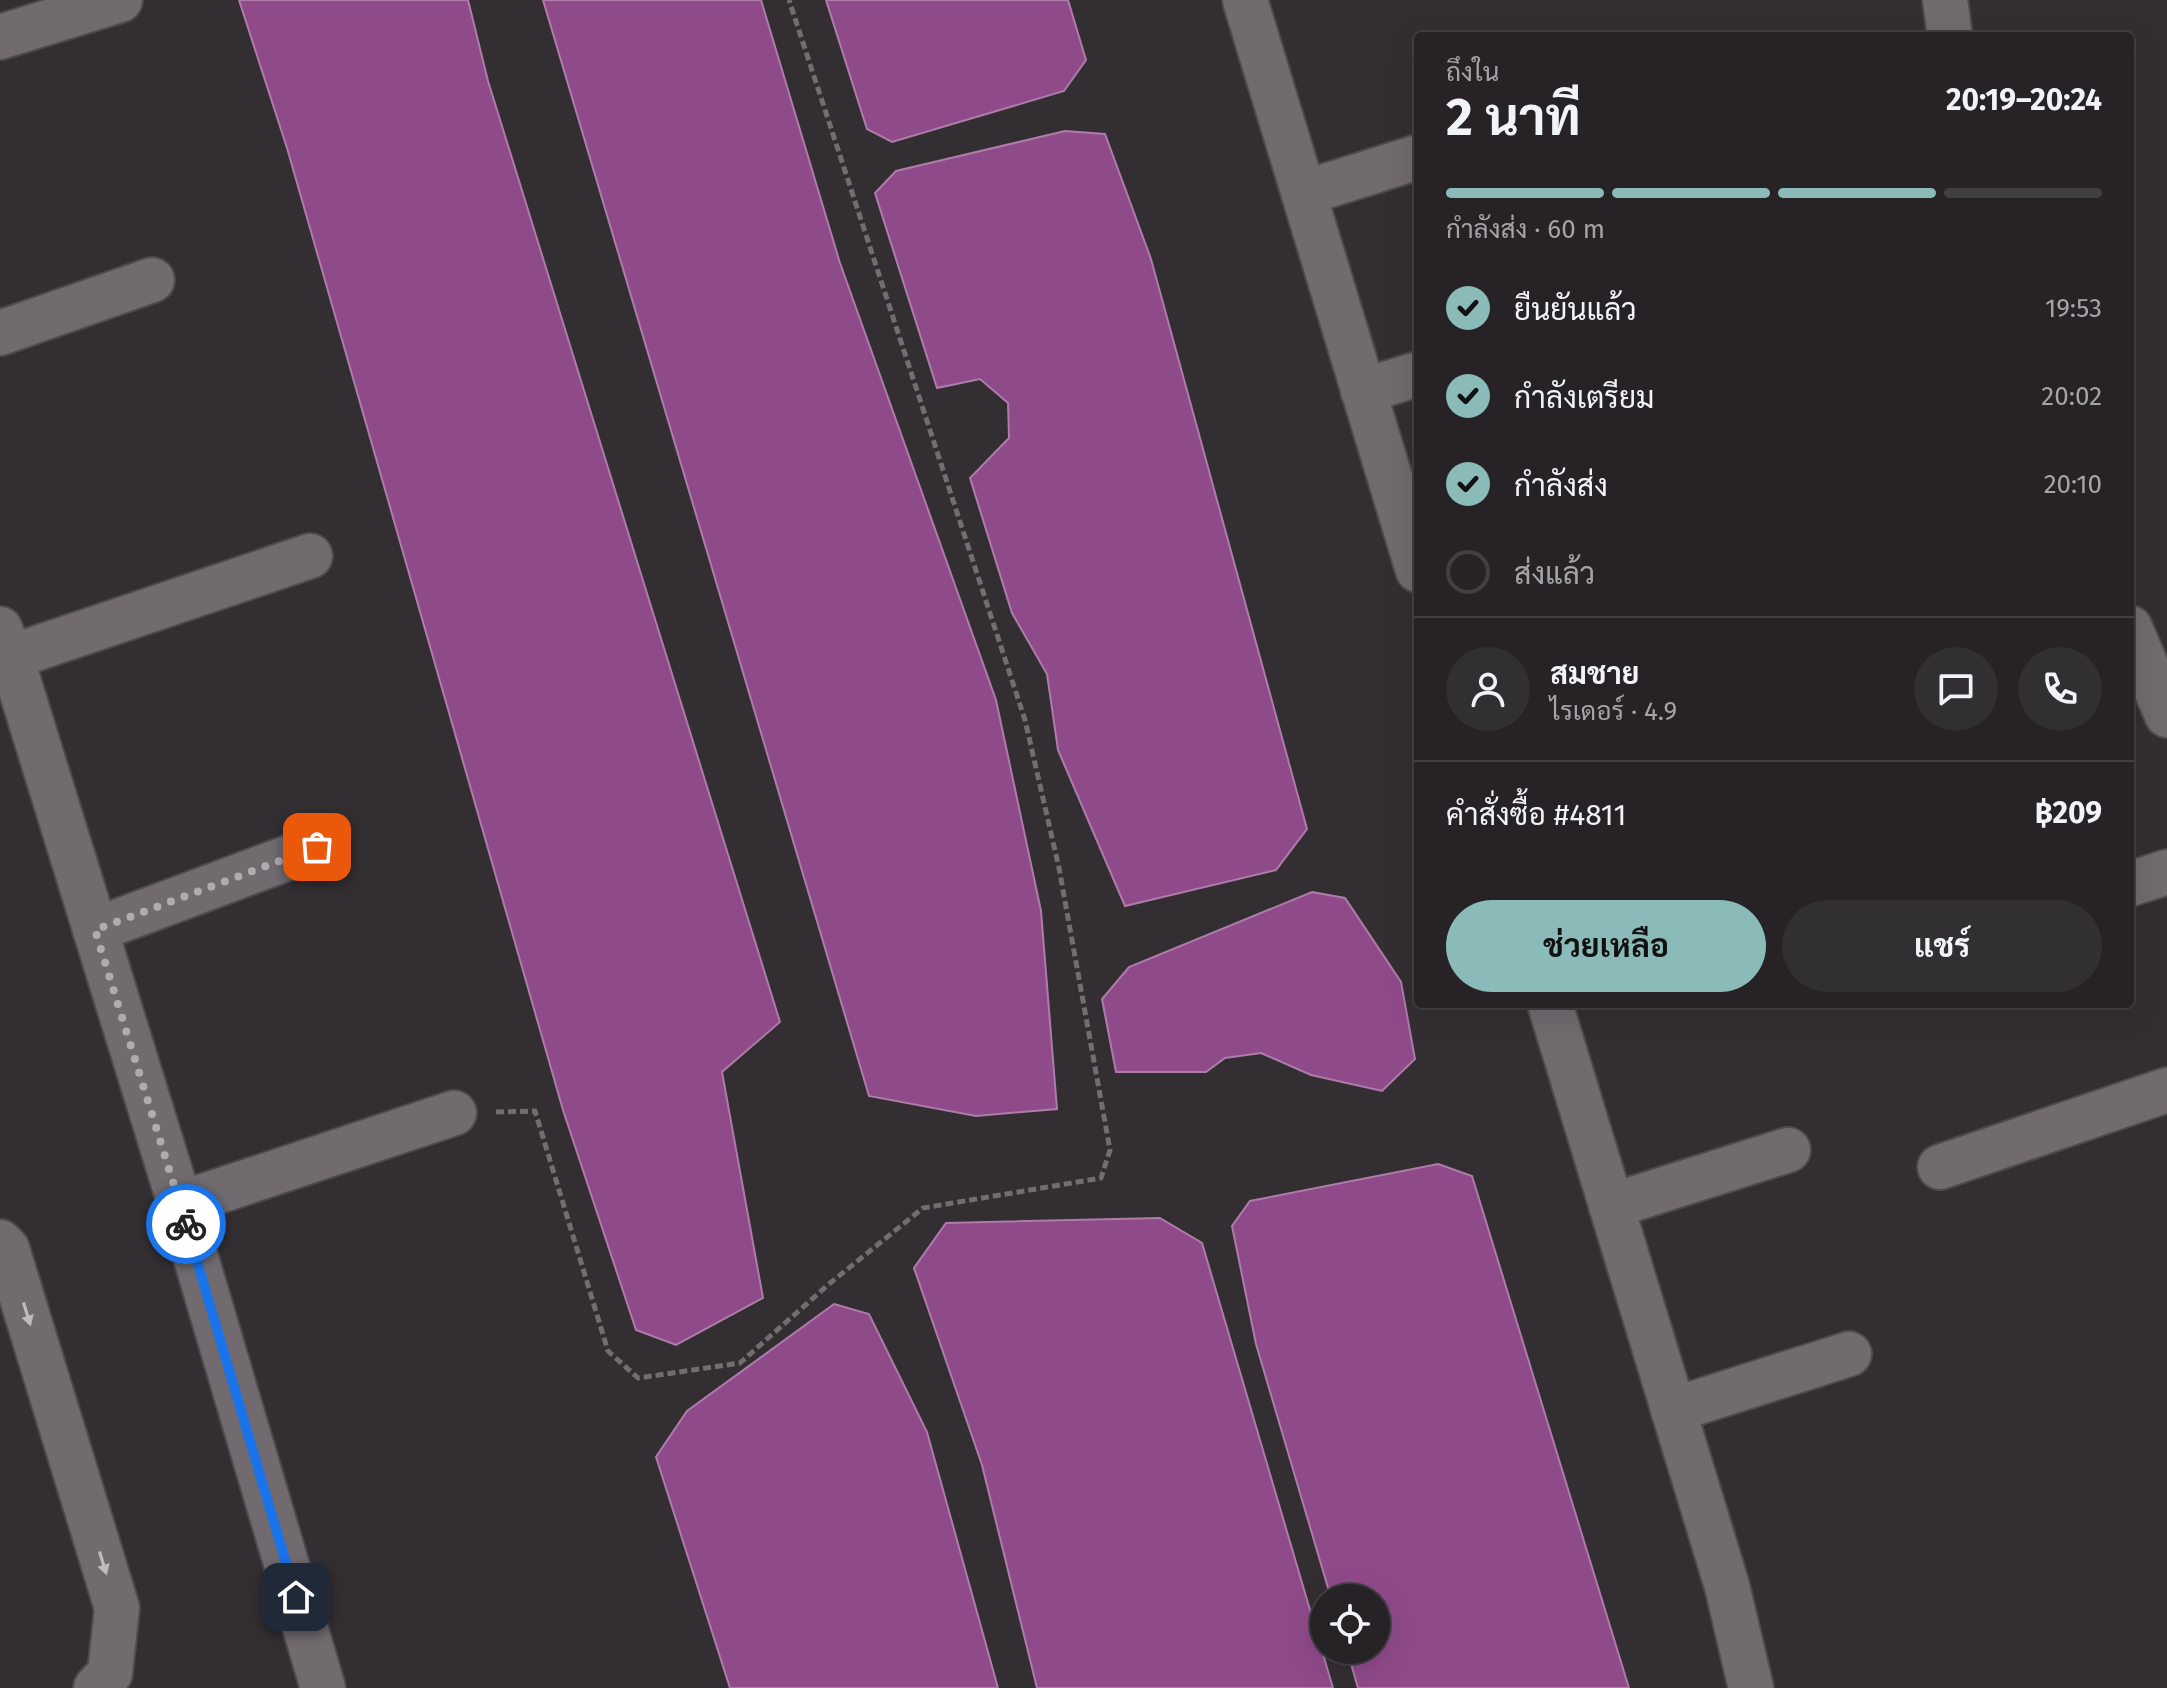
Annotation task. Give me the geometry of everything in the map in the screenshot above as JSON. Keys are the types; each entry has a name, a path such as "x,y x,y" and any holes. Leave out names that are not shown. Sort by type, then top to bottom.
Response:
{"street":[{"path":"0,37 120,0"},
{"path":"1245,0 1414,557"},
{"path":"1945,0 1949,32"},
{"path":"1304,193 1414,158"},
{"path":"0,333 152,280"},
{"path":"1363,391 1414,375"},
{"path":"310,556 5,643 180,1204 323,1688"},
{"path":"2134,648 2140,677 2167,715"},
{"path":"95,930 317,847"},
{"path":"2134,883 2167,872"},
{"path":"1551,1008 1727,1586 1751,1688"},
{"path":"1940,1167 2167,1090"},
{"path":"180,1204 454,1113"},
{"path":"1611,1206 1788,1150"},
{"path":"0,1242 7,1249 117,1608 110,1673 96,1688"},
{"path":"1673,1410 1849,1354"}],"path":[{"path":"454,1113 535,1111 608,1351 638,1378 740,1363 829,1284 923,1208 1101,1178 1110,1150 1059,868 1025,720 789,0"}],"shaded area":[{"path":"239,0 468,0 488,81 780,1022 722,1072 763,1298 676,1345 636,1330 563,1110 287,148"},
{"path":"543,0 761,0 840,263 996,700 1041,911 1057,1109 976,1116 869,1096"},
{"path":"826,0 1068,0 1086,60 1064,91 892,142 867,129"},
{"path":"1065,131 1105,134 1151,259 1307,829 1276,870 1125,906 1058,750 1047,674 1012,613 970,478 1009,438 1008,403 980,379 937,388 875,193 896,171"},
{"path":"1312,892 1345,898 1401,982 1415,1059 1382,1091 1311,1075 1261,1053 1225,1058 1206,1072 1116,1072 1102,999 1129,967"},
{"path":"1438,1164 1472,1176 1629,1688 1358,1688 1351,1664 1390,1664 1390,1584 1327,1584 1256,1344 1232,1226 1250,1201"},
{"path":"1160,1218 1202,1243 1310,1610 1310,1664 1326,1664 1333,1688 1037,1688 982,1465 914,1268 946,1223"},
{"path":"834,1304 869,1314 927,1432 998,1688 730,1688 656,1457 687,1411"}],"way so far":[{"path":"186,1224 95,930 317,847"}],"route":[{"path":"186,1224 296,1597"}]}
